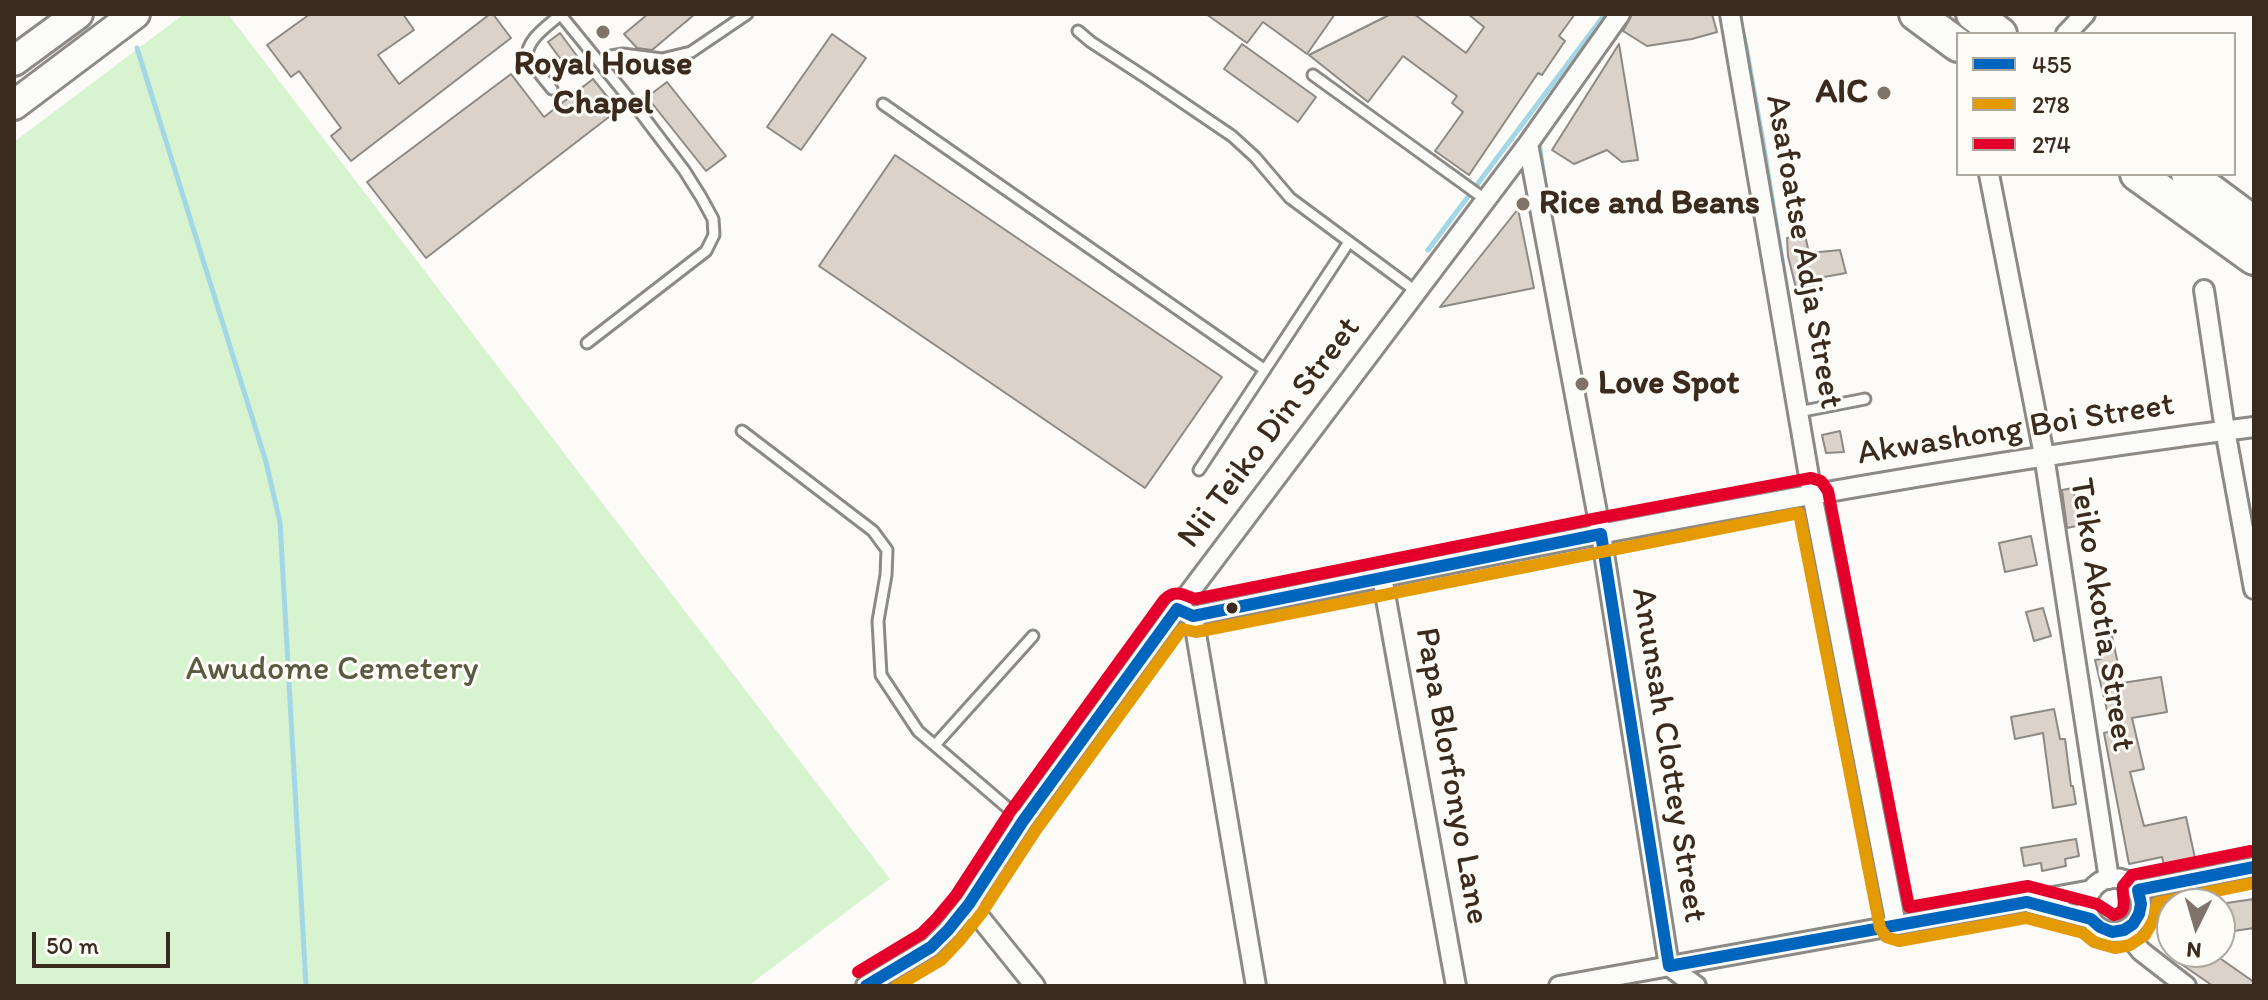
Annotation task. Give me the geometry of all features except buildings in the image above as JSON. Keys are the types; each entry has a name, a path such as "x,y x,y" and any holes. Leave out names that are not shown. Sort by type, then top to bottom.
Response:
{"highway":[{"path":"1916,14 1956,44"},
{"path":"1973,14 1997,32"},
{"path":"2140,176 2254,258"},
{"path":"2191,176 2254,223"}],"main road":[{"path":"14,61 78,14"},
{"path":"14,105 135,14"}],"street":[{"name":"Nii Teiko Din Street","path":"866,986 931,947 969,904 1023,821 1185,612 1620,14"},
{"name":"Asafoatse Adja Street","path":"1730,14 1812,494 1896,925"},
{"path":"2068,32 2085,14"},
{"name":"Anunsah Clottey Street","path":"1528,144 1601,534 1669,966 1696,986"},
{"name":"Teiko Akotia Street","path":"1989,176 2044,455 2109,879"},
{"path":"2204,290 2254,589"},
{"name":"Akwashong Boi Street","path":"1185,612 1812,494 2044,455 2254,427"},
{"name":"Papa Blorfonyo Lane","path":"1382,577 1456,986"},
{"path":"1185,612 1256,986"},
{"path":"2138,890 2254,867"},
{"path":"2027,902 2091,919 2112,932 2124,930 2133,924 2141,904 2138,890 2127,880 2109,879 2099,883 2088,899 2091,919"},
{"path":"1559,986 2092,890"},
{"path":"969,904 1035,986"},
{"path":"2124,930 2141,951 2186,986"}],"lane":[{"path":"552,89 526,53 529,44 560,14 684,170 713,219 714,235 706,251 587,343"},
{"path":"602,64 611,56 623,54 662,59 691,52 747,14"},
{"path":"1078,31 1232,136 1255,157 1290,198 1417,292"},
{"path":"1313,75 1486,200"},
{"path":"883,104 1265,370"},
{"path":"1199,470 1349,242"},
{"path":"1798,412 1865,399"},
{"path":"742,431 873,531 887,550 878,621 881,675 918,731 1023,821"},
{"path":"935,745 1033,636"}],"green space":[{"name":"Awudome Cemetery","path":"184,14 228,14 890,879 748,986 14,986 14,142"}],"waterway":[{"path":"1428,250 1605,14"},
{"path":"1740,21 1804,397"},
{"path":"137,48 266,462 280,522 306,986"},
{"path":"1541,137 1545,186"}],"transit line":[{"name":"274","path":"858,972 921,934 956,895 1010,812 1171,594 1183,594 1195,599 1811,478 1821,481 1828,491 1909,907 2028,886 2097,904 2114,915 2122,910 2123,886 2132,875 2251,851"},
{"name":"278","path":"897,986 941,960 981,914 1036,830 1182,629 1196,632 1799,513 1880,928 1886,937 1899,941 2026,918 2083,933 2094,942 2115,948 2130,945 2145,935 2154,919 2157,903 2254,883"},
{"name":"455","path":"866,986 931,947 948,930 1177,609 1193,616 1601,534 1669,966 2027,902 2091,919 2112,932 2124,930 2133,924 2139,914 2141,904 2138,890 2254,867"}],"place":[{"name":"Royal House Chapel","path":"603,32"},
{"name":"AIC","path":"1884,93"},
{"name":"Rice and Beans","path":"1523,204"},
{"name":"Love Spot","path":"1582,384"}]}
